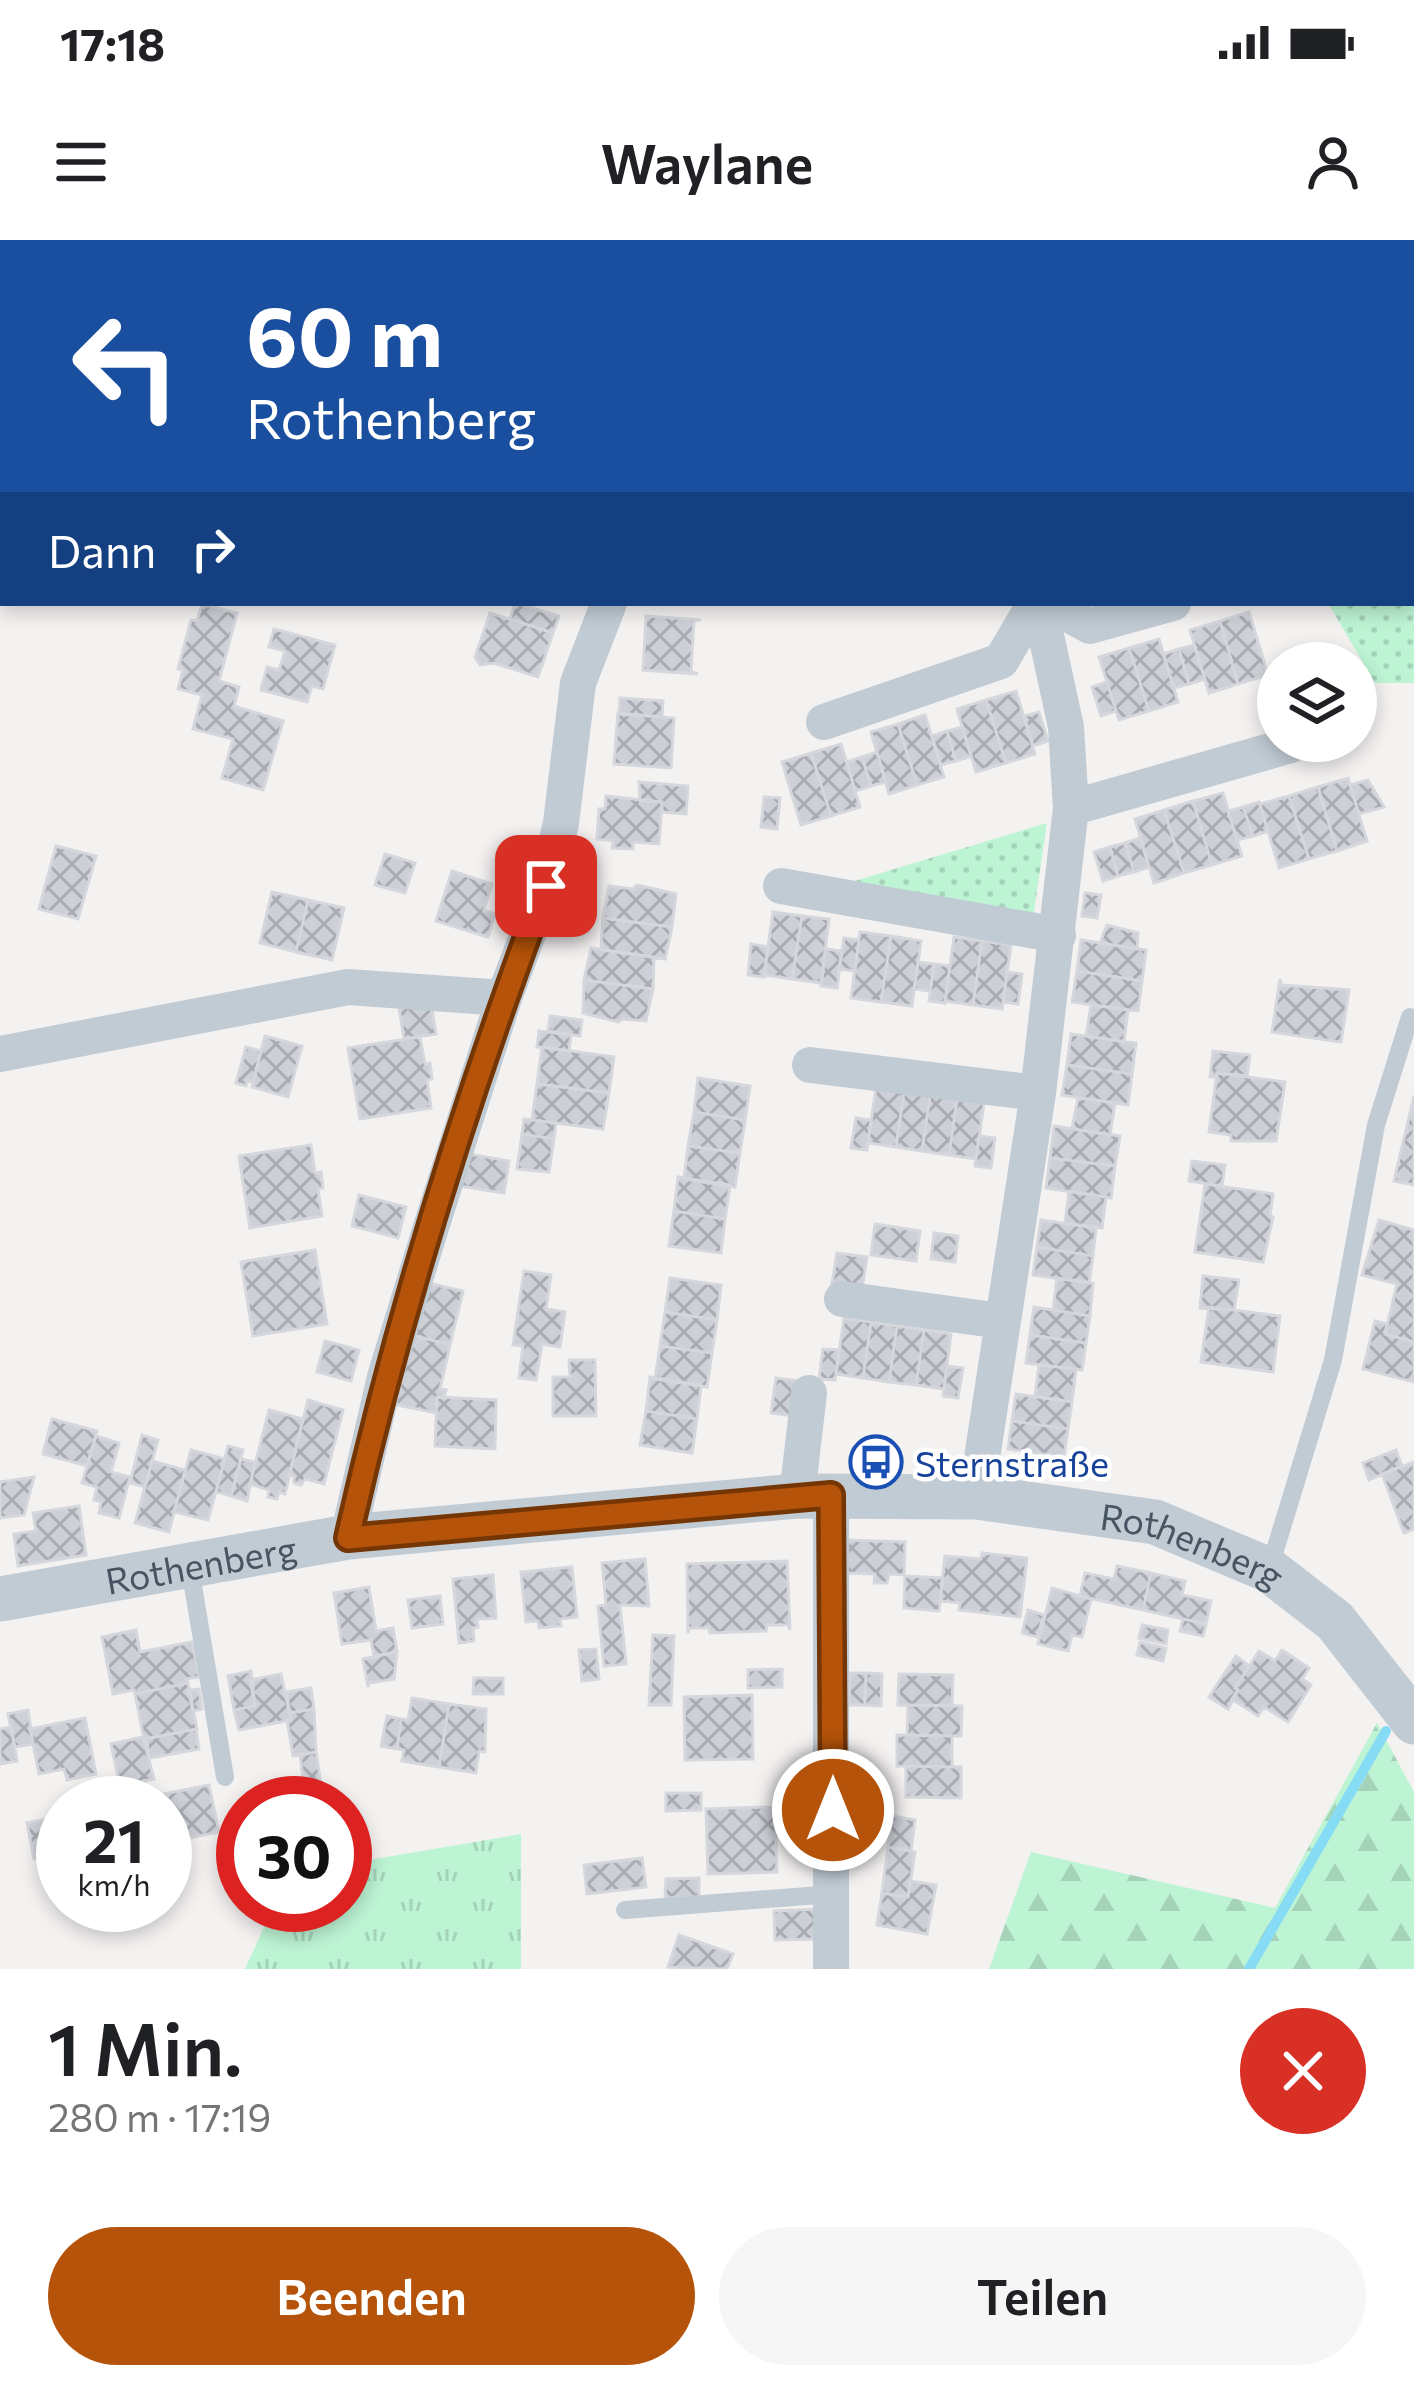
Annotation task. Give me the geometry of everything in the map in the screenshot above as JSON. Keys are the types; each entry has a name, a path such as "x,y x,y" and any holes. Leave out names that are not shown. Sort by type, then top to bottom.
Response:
{"street":[{"path":"348,1538 386,1377 504,998 546,886 561,823 578,682 608,606"},
{"path":"824,722 1001,661 1038,606"},
{"path":"976,1497 1038,1093 1071,808 1066,727 1041,606"},
{"path":"1047,606 1090,626 1161,606"},
{"path":"1071,808 1257,755"},
{"path":"781,886 1058,935"},
{"path":"0,1054 348,987 504,998"},
{"path":"810,1065 1038,1093"},
{"path":"842,1299 1000,1321"},
{"path":"809,1394 833,1894 831,1969"},
{"name":"Rothenberg","path":"0,1599 348,1538 814,1496 976,1497 1155,1522 1269,1570 1336,1621 1414,1722"}],"lane":[{"path":"1269,1570 1333,1360 1376,1125 1410,1017"},
{"path":"189,1564 226,1776"},
{"path":"625,1910 833,1894"}],"green space":[{"path":"1330,606 1414,606 1414,683 1377,683 1377,642 1351,642"},
{"path":"1047,823 1032,925 828,889"},
{"path":"1377,1723 1414,1792 1414,1969 989,1969 1031,1852 1275,1908"},
{"path":"521,1834 521,1969 245,1969 262,1932 372,1932 372,1859"}],"building":[{"path":"201,606 237,613 219,681 239,687 234,706 283,721 263,790 222,778 233,739 193,729 202,695 178,689 183,670 178,669 191,620 197,621"},
{"path":"514,606 559,616 553,633 510,619"},
{"path":"1249,612 1258,642 1257,678 1238,684 1220,621"},
{"path":"490,613 553,633 538,677 494,663 480,665 475,657"},
{"path":"646,616 701,620 694,620 691,672 698,674 643,670"},
{"path":"1220,621 1238,684 1209,693 1190,630"},
{"path":"274,629 335,645 323,689 312,686 307,702 261,690 267,667 279,670 285,651 269,647"},
{"path":"1159,639 1178,702 1149,711 1129,648"},
{"path":"1194,645 1205,679 1189,684 1179,649"},
{"path":"1129,648 1149,711 1119,720 1099,657"},
{"path":"1179,649 1189,684 1174,688 1163,654"},
{"path":"1107,682 1116,711 1101,716 1092,687"},
{"path":"1016,691 1035,754 1006,763 986,700"},
{"path":"620,698 663,701 662,717 619,714"},
{"path":"986,700 1006,763 976,772 957,709"},
{"path":"1039,712 1048,741 1033,746 1024,716"},
{"path":"618,713 674,718 671,768 614,764"},
{"path":"925,715 944,777 917,785 898,724"},
{"path":"898,724 917,785 889,794 871,732"},
{"path":"962,727 971,756 956,761 947,731"},
{"path":"947,731 956,761 941,765 932,736"},
{"path":"841,744 860,807 831,816 811,753"},
{"path":"877,752 886,782 871,786 862,757"},
{"path":"811,753 831,816 801,825 782,762"},
{"path":"862,757 871,786 855,791 847,762"},
{"path":"1348,778 1367,841 1337,851 1318,787"},
{"path":"1368,780 1384,807 1359,814 1350,785"},
{"path":"639,782 688,786 686,814 662,812 662,802 640,801"},
{"path":"1318,787 1337,851 1309,859 1289,796"},
{"path":"1223,793 1242,856 1212,865 1193,801"},
{"path":"606,796 662,802 659,844 633,842 633,849 612,848 613,841 597,839 599,809 605,809"},
{"path":"1289,796 1309,859 1279,868 1260,804"},
{"path":"764,797 780,798 777,829 761,827"},
{"path":"1193,801 1212,865 1184,873 1164,810"},
{"path":"1259,802 1268,831 1253,836 1243,807"},
{"path":"1243,807 1253,836 1237,840 1228,811"},
{"path":"1164,810 1184,873 1154,883 1135,819"},
{"path":"1140,838 1149,867 1134,872 1125,843"},
{"path":"1125,843 1134,872 1118,876 1110,847"},
{"path":"56,846 96,856 78,919 39,909"},
{"path":"1110,847 1118,876 1103,881 1094,852"},
{"path":"385,854 415,863 405,893 375,885"},
{"path":"452,871 492,884 484,910 495,914 488,937 436,921"},
{"path":"637,885 676,894 672,927 603,918 609,886 633,889"},
{"path":"272,892 308,900 296,952 260,943"},
{"path":"1085,893 1101,895 1097,918 1082,916"},
{"path":"308,900 344,908 332,960 296,952"},
{"path":"773,912 802,916 792,979 764,975"},
{"path":"802,916 829,919 821,983 792,979"},
{"path":"603,918 672,927 665,959 601,950"},
{"path":"1107,925 1138,933 1137,949 1100,943"},
{"path":"860,932 891,936 881,1002 851,998"},
{"path":"891,936 921,941 912,1006 881,1002"},
{"path":"954,937 982,941 973,1005 945,1001"},
{"path":"844,938 859,940 855,971 839,969"},
{"path":"1081,940 1146,950 1142,981 1077,971"},
{"path":"982,941 1011,945 1002,1009 973,1005"},
{"path":"751,944 768,947 764,977 748,975"},
{"path":"591,948 654,957 653,989 584,980"},
{"path":"826,949 842,951 837,988 821,986"},
{"path":"918,962 934,964 930,991 914,989"},
{"path":"934,964 950,966 945,1003 929,1001"},
{"path":"1077,971 1142,981 1138,1011 1072,1002"},
{"path":"1007,972 1022,974 1018,1004 1003,1002"},
{"path":"1280,979 1281,985 1349,990 1341,1042 1272,1032"},
{"path":"584,980 653,989 646,1021 618,1022 583,1013"},
{"path":"431,1003 436,1034 404,1039 399,1008"},
{"path":"1091,1005 1128,1010 1124,1042 1086,1036"},
{"path":"550,1016 582,1020 580,1036 548,1031"},
{"path":"539,1031 571,1035 569,1051 537,1047"},
{"path":"1071,1034 1136,1043 1132,1074 1067,1065"},
{"path":"265,1036 302,1046 288,1097 252,1087"},
{"path":"420,1037 425,1064 430,1063 431,1108 360,1119 348,1048"},
{"path":"246,1047 261,1051 253,1082 248,1080 246,1086 236,1083"},
{"path":"542,1047 614,1057 609,1093 537,1084"},
{"path":"1213,1051 1250,1055 1247,1076 1217,1073 1210,1077"},
{"path":"1067,1065 1132,1074 1128,1105 1062,1095"},
{"path":"1217,1073 1285,1082 1276,1141 1231,1141 1231,1135 1209,1132"},
{"path":"698,1078 750,1086 745,1120 694,1112"},
{"path":"537,1084 609,1093 603,1129 532,1120"},
{"path":"876,1088 904,1092 896,1147 868,1143"},
{"path":"904,1092 930,1096 922,1151 896,1147"},
{"path":"930,1096 957,1100 949,1155 922,1151"},
{"path":"1414,1096 1414,1185 1394,1181"},
{"path":"1078,1098 1115,1103 1110,1135 1072,1129"},
{"path":"957,1100 984,1103 976,1159 949,1155"},
{"path":"694,1112 745,1120 740,1153 688,1146"},
{"path":"856,1118 871,1120 867,1150 851,1148"},
{"path":"524,1119 556,1123 554,1139 522,1134"},
{"path":"1054,1126 1120,1136 1115,1166 1050,1158"},
{"path":"522,1134 554,1139 549,1172 517,1169"},
{"path":"979,1136 995,1138 991,1168 975,1166"},
{"path":"311,1145 315,1173 321,1172 322,1216 250,1228 239,1156"},
{"path":"688,1146 740,1153 735,1187 684,1179"},
{"path":"469,1154 509,1161 504,1193 459,1186"},
{"path":"1050,1158 1115,1166 1111,1198 1046,1188"},
{"path":"1192,1161 1225,1165 1222,1186 1189,1181"},
{"path":"678,1177 730,1185 725,1219 674,1211"},
{"path":"1205,1184 1273,1194 1263,1262 1195,1252"},
{"path":"1069,1191 1106,1197 1102,1228 1065,1223"},
{"path":"359,1195 406,1207 398,1238 352,1226"},
{"path":"674,1211 725,1219 721,1253 669,1246"},
{"path":"1041,1220 1096,1228 1093,1256 1037,1247"},
{"path":"1379,1220 1414,1230 1414,1342 1385,1334 1397,1284 1362,1275"},
{"path":"875,1224 920,1231 916,1261 871,1255"},
{"path":"934,1233 958,1236 955,1262 931,1259"},
{"path":"1037,1247 1093,1256 1089,1283 1033,1275"},
{"path":"315,1250 327,1324 253,1336 241,1262"},
{"path":"837,1253 867,1257 862,1289 832,1284"},
{"path":"524,1271 551,1275 546,1309 565,1312 560,1347 542,1344 536,1380 519,1378 523,1346 513,1345"},
{"path":"1203,1276 1239,1280 1234,1310 1200,1308"},
{"path":"670,1278 721,1285 717,1320 665,1312"},
{"path":"1057,1278 1093,1283 1090,1316 1053,1310"},
{"path":"428,1283 463,1291 450,1345 412,1335"},
{"path":"1034,1307 1090,1316 1086,1343 1030,1335"},
{"path":"1209,1307 1280,1316 1273,1372 1201,1362"},
{"path":"665,1312 717,1320 712,1353 660,1346"},
{"path":"844,1318 871,1322 863,1378 836,1374"},
{"path":"1375,1321 1387,1324 1385,1334 1414,1342 1414,1382 1363,1369"},
{"path":"871,1322 897,1326 889,1382 863,1378"},
{"path":"897,1326 924,1330 916,1385 889,1382"},
{"path":"924,1330 951,1334 944,1389 916,1385"},
{"path":"412,1335 450,1345 440,1389 446,1390 444,1398 437,1397 436,1413 393,1404"},
{"path":"1030,1335 1086,1343 1082,1370 1026,1363"},
{"path":"325,1341 359,1350 351,1381 317,1372"},
{"path":"660,1346 712,1353 707,1387 655,1379"},
{"path":"823,1349 839,1350 835,1380 819,1379"},
{"path":"569,1360 595,1360 596,1416 553,1416 553,1377 570,1377"},
{"path":"1039,1365 1076,1369 1072,1402 1035,1396"},
{"path":"947,1366 963,1368 958,1398 943,1396"},
{"path":"650,1377 701,1385 697,1419 646,1411"},
{"path":"776,1378 799,1381 794,1416 771,1413"},
{"path":"1016,1394 1072,1402 1068,1429 1012,1421"},
{"path":"437,1397 496,1400 495,1449 435,1446"},
{"path":"308,1400 343,1410 324,1484 305,1479 301,1485 289,1475"},
{"path":"269,1410 303,1419 285,1494 279,1492 277,1499 268,1497 269,1490 250,1484"},
{"path":"646,1411 697,1419 692,1453 640,1445"},
{"path":"52,1419 97,1431 87,1466 43,1454"},
{"path":"1012,1421 1068,1429 1064,1457 1008,1449"},
{"path":"142,1435 158,1440 145,1487 130,1483"},
{"path":"96,1436 119,1443 111,1472 130,1477 119,1518 99,1513 101,1502 94,1500 97,1487 82,1483"},
{"path":"228,1446 243,1450 231,1496 216,1492"},
{"path":"191,1450 225,1459 208,1520 174,1512"},
{"path":"1396,1450 1402,1466 1369,1480 1363,1463"},
{"path":"241,1459 255,1462 247,1501 231,1496"},
{"path":"152,1461 185,1470 169,1532 135,1523"},
{"path":"1414,1462 1414,1529 1404,1533 1382,1474"},
{"path":"34,1477 24,1515 0,1518 0,1482"},
{"path":"79,1506 86,1555 18,1566 14,1534 36,1531 33,1513"},
{"path":"847,1540 905,1542 904,1575 889,1574 887,1583 874,1583 875,1574 846,1573"},
{"path":"982,1553 1027,1558 1020,1617 959,1610 960,1603 940,1601 945,1556 981,1559"},
{"path":"645,1559 649,1606 620,1605 626,1664 604,1666 598,1606 606,1605 602,1563"},
{"path":"787,1561 790,1630 788,1625 767,1625 766,1631 710,1633 709,1628 689,1628 688,1633 687,1564"},
{"path":"1117,1566 1151,1573 1143,1610 1080,1596 1085,1573 1114,1579"},
{"path":"572,1567 577,1617 560,1619 561,1626 539,1628 538,1621 526,1622 521,1572"},
{"path":"1151,1573 1185,1581 1182,1595 1211,1601 1206,1624 1143,1610"},
{"path":"493,1575 496,1618 477,1619 474,1641 459,1643 453,1579"},
{"path":"905,1576 943,1578 939,1611 904,1608"},
{"path":"369,1587 376,1631 393,1628 397,1652 374,1656 371,1640 342,1644 334,1593"},
{"path":"1052,1588 1091,1599 1082,1637 1072,1635 1068,1651 1038,1644"},
{"path":"440,1596 443,1624 412,1628 408,1600"},
{"path":"1028,1610 1044,1615 1037,1637 1022,1633"},
{"path":"1183,1619 1206,1624 1203,1636 1180,1631"},
{"path":"1142,1625 1168,1630 1166,1644 1139,1638"},
{"path":"136,1630 140,1652 192,1642 199,1677 135,1694 134,1690 113,1694 102,1637"},
{"path":"653,1635 674,1636 671,1705 649,1705"},
{"path":"1140,1642 1166,1648 1163,1661 1137,1655"},
{"path":"596,1649 599,1679 582,1681 579,1650"},
{"path":"1282,1650 1309,1668 1302,1679 1311,1685 1288,1722 1264,1707 1258,1716 1232,1699 1259,1651 1275,1661"},
{"path":"397,1652 394,1679 368,1687 363,1659"},
{"path":"1236,1656 1249,1666 1228,1709 1209,1697"},
{"path":"782,1669 782,1687 748,1688 748,1670"},
{"path":"251,1671 255,1706 234,1710 228,1676"},
{"path":"850,1673 866,1673 865,1705 849,1705"},
{"path":"866,1673 882,1674 881,1706 865,1705"},
{"path":"281,1674 291,1720 239,1730 234,1710 255,1706 250,1680"},
{"path":"899,1674 953,1675 952,1706 898,1705"},
{"path":"474,1678 503,1678 503,1694 473,1694"},
{"path":"188,1683 197,1729 144,1739 135,1694"},
{"path":"311,1688 314,1709 290,1713 286,1692"},
{"path":"199,1689 202,1709 193,1711 188,1690"},
{"path":"752,1695 753,1759 685,1760 684,1697"},
{"path":"412,1698 449,1704 439,1767 402,1761 404,1750 397,1749 401,1719 408,1720"},
{"path":"449,1704 486,1709 485,1752 479,1751 476,1773 439,1767"},
{"path":"908,1705 962,1706 961,1736 907,1735"},
{"path":"314,1709 316,1752 293,1756 290,1713"},
{"path":"28,1710 33,1744 15,1747 8,1714"},
{"path":"387,1716 401,1719 397,1749 381,1746"},
{"path":"85,1718 96,1774 66,1776 64,1769 39,1774 30,1729"},
{"path":"11,1727 17,1761 0,1764 0,1729"},
{"path":"196,1729 199,1749 150,1758 146,1739"},
{"path":"897,1735 952,1736 952,1767 897,1766"},
{"path":"143,1737 153,1776 118,1776 111,1744"},
{"path":"316,1752 320,1776 303,1776 300,1755"},
{"path":"906,1766 961,1767 961,1798 906,1797"},
{"path":"848,1778 864,1779 864,1812 848,1811"},
{"path":"864,1779 880,1779 880,1813 864,1812"},
{"path":"209,1785 216,1833 192,1838 192,1788"},
{"path":"666,1793 701,1793 701,1810 666,1811"},
{"path":"775,1808 777,1872 708,1874 706,1809"},
{"path":"892,1816 915,1820 911,1851 888,1847"},
{"path":"36,1821 36,1859 34,1859 27,1823"},
{"path":"888,1847 915,1852 908,1897 882,1893"},
{"path":"642,1858 646,1887 587,1894 584,1865"},
{"path":"699,1878 699,1897 665,1898 666,1879"},
{"path":"910,1881 936,1885 927,1934 877,1925 882,1893 908,1897"},
{"path":"819,1909 821,1939 775,1940 774,1911"},
{"path":"679,1935 733,1954 727,1969 668,1967"}],"waterway":[{"path":"1249,1969 1386,1731"}],"place":[{"name":"Sternstraße","path":"876,1462"}],"route":[{"path":"546,886 504,998 432,1224 386,1377 348,1538 831,1495 833,1810"}]}
